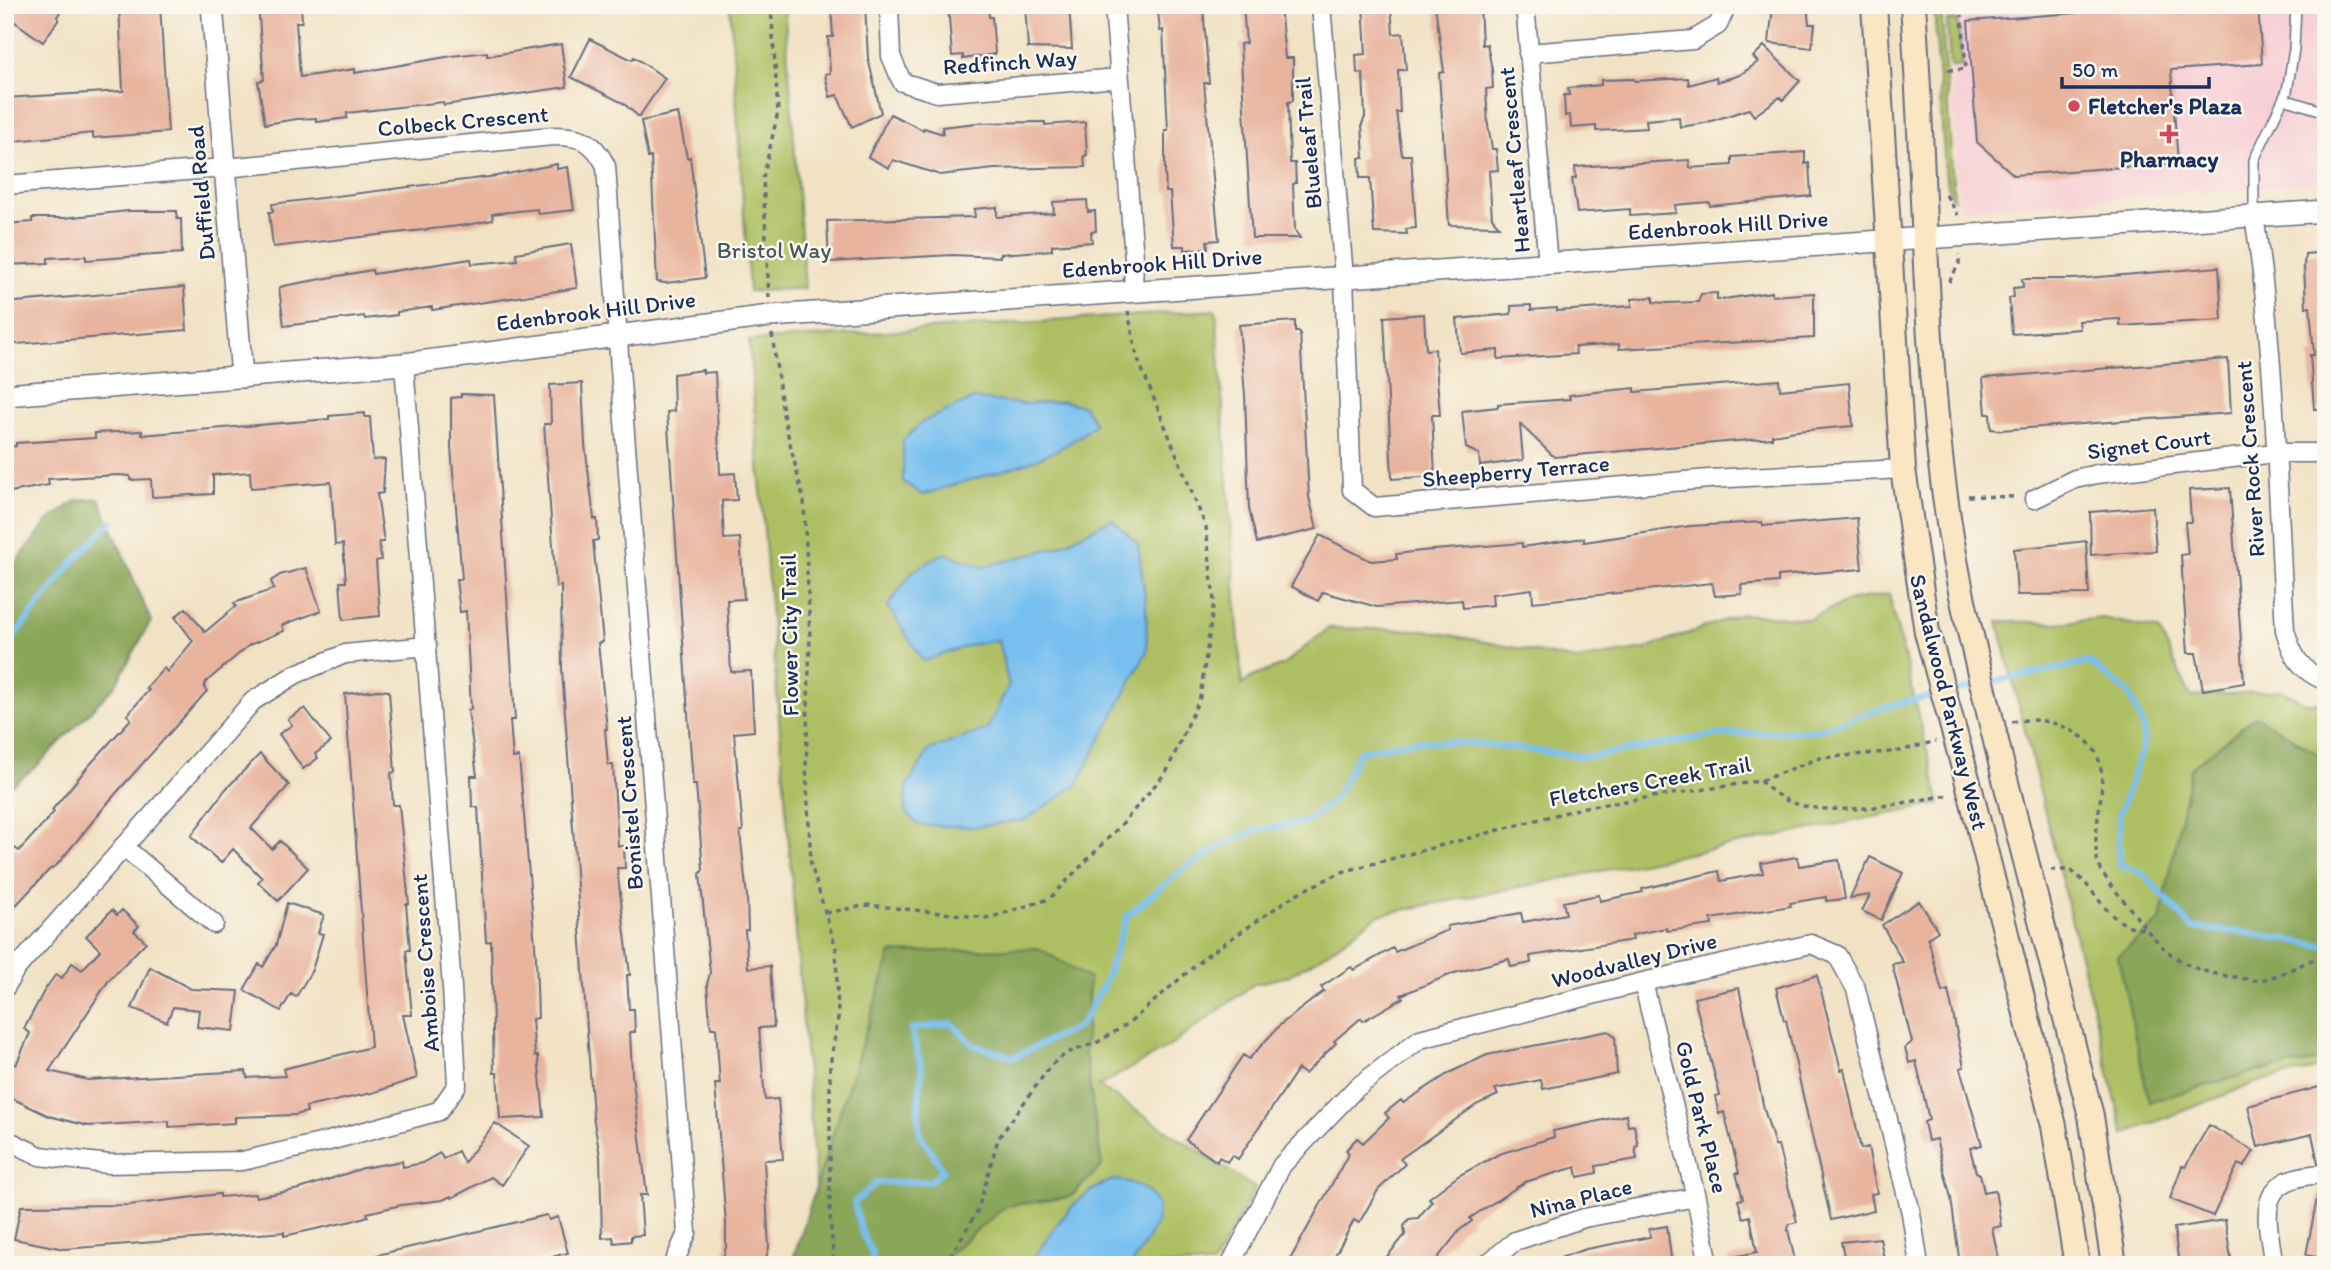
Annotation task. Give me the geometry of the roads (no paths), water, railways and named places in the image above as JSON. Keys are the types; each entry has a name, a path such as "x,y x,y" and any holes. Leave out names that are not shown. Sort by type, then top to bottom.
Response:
{"main road":[{"name":"Sandalwood Parkway West","path":"1874,5 1891,241 1903,469 1927,632 1961,792 2054,1126 2077,1265"},
{"name":"Sandalwood Parkway West","path":"1913,5 1924,239 1942,477 1950,545 2004,775 2091,1116 2114,1265"}],"street":[{"name":"Duffield Road","path":"212,5 242,377"},
{"name":"Redfinch Way","path":"889,5 891,56 902,82 937,93 1119,78"},
{"path":"1114,5 1134,258 1133,292"},
{"name":"Blueleaf Trail","path":"1321,5 1344,277"},
{"name":"Heartleaf Crescent","path":"1525,5 1548,264"},
{"name":"Heartleaf Crescent","path":"1528,53 1693,40 1718,25 1727,5"},
{"name":"Colbeck Crescent","path":"5,185 225,168 553,136 584,140 598,149 606,166 618,335"},
{"name":"Edenbrook Hill Drive","path":"5,395 404,364 770,316 2326,211"},
{"name":"River Rock Crescent","path":"2254,216 2260,251 2285,630 2292,655 2310,675 2326,681"},
{"name":"Sheepberry Terrace","path":"1344,277 1352,491 1374,507 1709,480 1903,469"},
{"name":"Bonistel Crescent","path":"618,335 687,1233 673,1265"},
{"name":"Amboise Crescent","path":"5,1139 40,1156 110,1164 242,1161 439,1111 457,1085 427,646 404,364"},
{"name":"Signet Court","path":"2034,499 2075,478 2097,474 2275,453 2326,453"},
{"path":"5,988 15,970 253,701 296,674 345,654 427,646"},
{"path":"123,846 214,925"},
{"name":"Woodvalley Drive","path":"1230,1265 1282,1165 1355,1089 1420,1040 1643,982 1811,944 1837,955 1856,989 1911,1213 1919,1265"},
{"name":"Gold Park Place","path":"1643,982 1696,1197 1709,1265"},
{"path":"2274,1265 2267,1208 2270,1195 2280,1184 2326,1174"},
{"name":"Nina Place","path":"1486,1265 1515,1241 1584,1218 1696,1197"}],"lane":[{"path":"2254,216 2254,160 2284,99 2294,49 2296,5"},
{"path":"2284,99 2326,112"}],"water":[{"path":"973,399 1027,404 1063,401 1084,406 1095,424 1056,450 1035,460 923,495 903,482 903,440 922,422"},
{"path":"1112,519 1138,544 1146,603 1147,651 1077,785 1025,820 976,827 918,825 905,811 907,786 929,750 987,729 1009,685 998,641 969,645 923,661 888,606 912,572 944,553 983,567 1057,547"},
{"path":"1113,1180 1143,1188 1157,1206 1158,1214 1154,1227 1132,1265 1029,1265 1055,1227 1075,1204 1086,1194"}],"waterway":[{"path":"5,648 72,563 112,521"},
{"path":"1988,683 2089,662 2129,693 2144,730 2142,750 2119,815 2119,864 2143,873 2192,928 2241,932 2326,946"},
{"path":"1947,693 1978,686"},
{"path":"868,1265 873,1255 861,1231 854,1203 876,1183 930,1181 943,1170 920,1134 918,1110 922,1069 911,1029 952,1023 973,1045 1014,1057 1080,1026 1104,984 1127,916 1178,873 1222,846 1253,831 1305,822 1334,800 1360,751 1415,741 1472,743 1588,757 1714,735 1818,730 1892,705 1937,695"}],"place":[{"name":"Fletcher's Plaza","path":"2074,106"},
{"name":"Pharmacy","path":"2169,134"}],"park label":[{"name":"Bristol Way","path":"774,250"}]}
